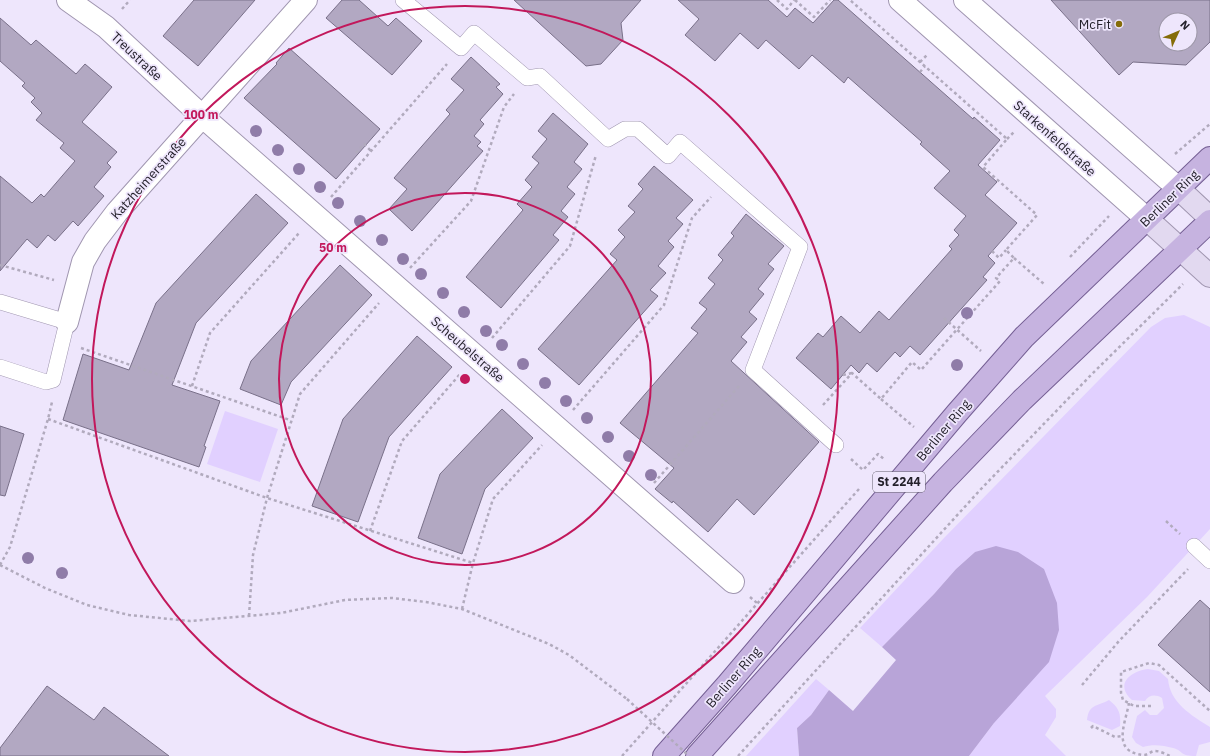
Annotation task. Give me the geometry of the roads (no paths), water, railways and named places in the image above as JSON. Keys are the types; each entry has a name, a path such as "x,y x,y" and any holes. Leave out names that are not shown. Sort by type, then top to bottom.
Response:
{"main road":[{"name":"Berliner Ring","path":"664,756 727,685 957,413 1024,337 1210,158"},
{"path":"1178,189 1210,218"},
{"name":"Starkenfeldstraße","path":"1147,219 1205,272"},
{"name":"Berliner Ring","path":"697,756 943,482 1022,400 1210,221"}],"street":[{"name":"Treustraße","path":"68,0 106,27 203,118"},
{"name":"Katzheimerstraße","path":"64,332 83,262 99,235 122,206 203,118 306,0"},
{"name":"Starkenfeldstraße","path":"900,0 1147,219"},
{"path":"965,0 1178,189"},
{"name":"Scheubelstraße","path":"203,118 558,427 733,582"}],"lane":[{"path":"403,0 461,48 474,33 527,78 540,76 608,139 624,129 638,129 668,156 680,142 800,247 753,370 836,445"},
{"path":"0,302 64,332 53,380 46,382 0,367"}],"place":[{"name":"McFit","path":"1119,24"}]}
